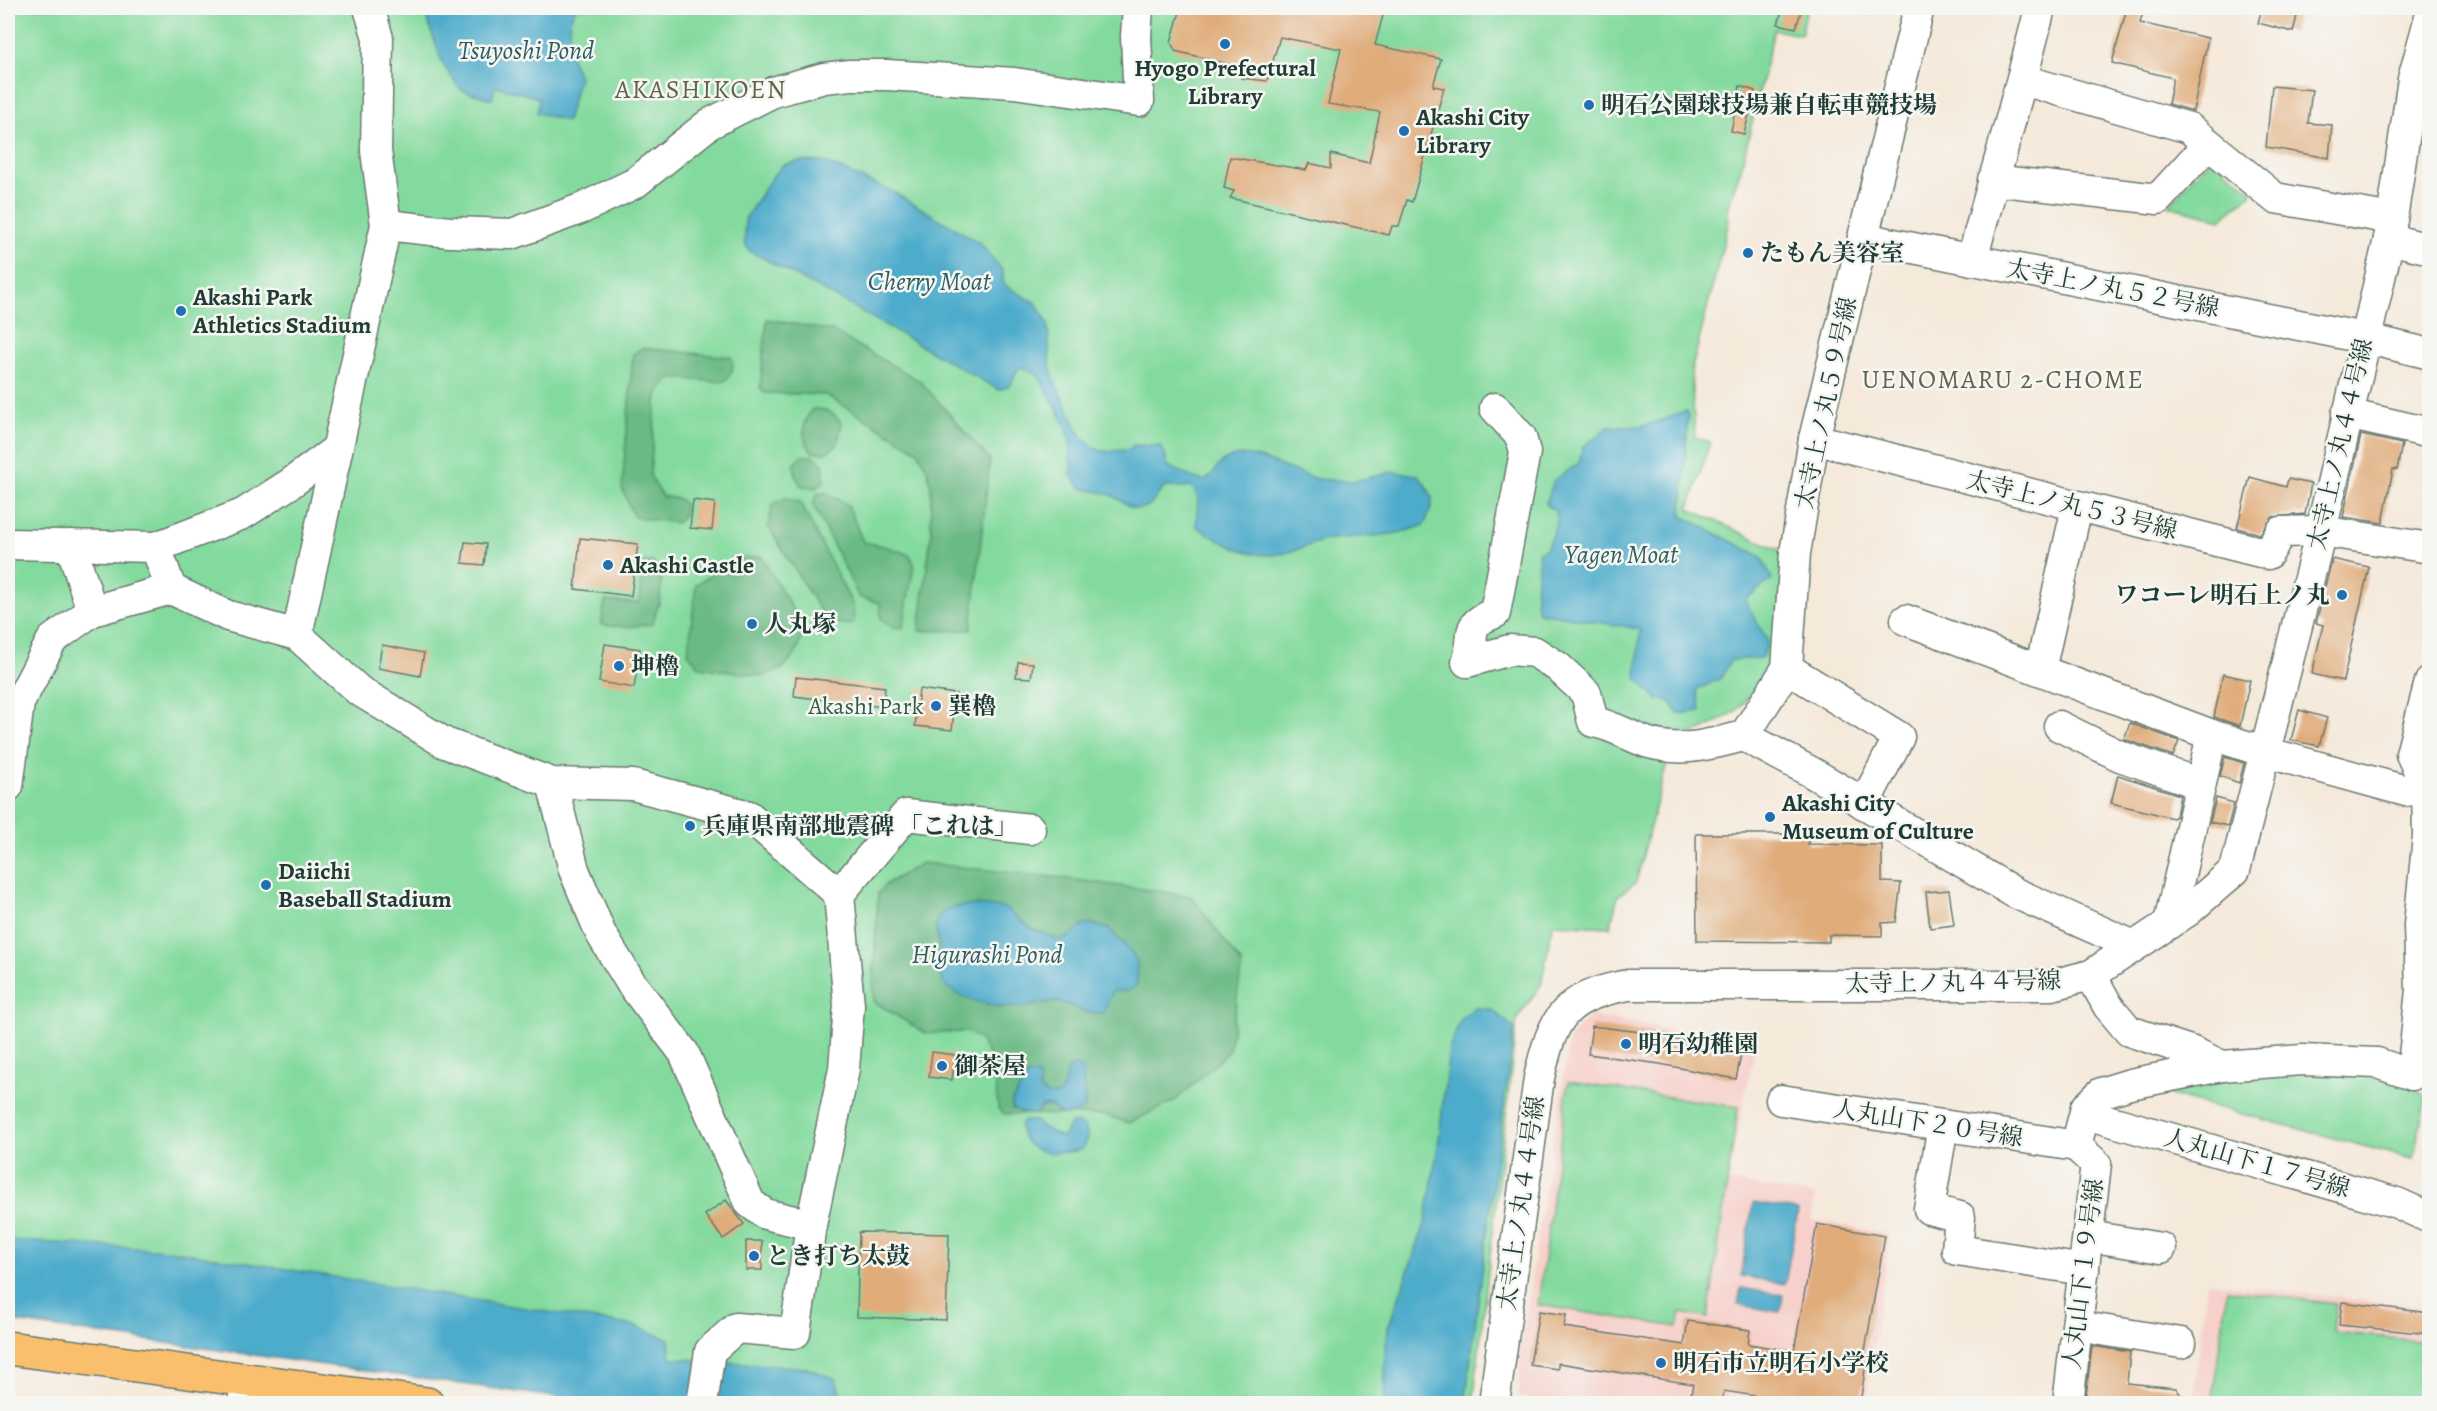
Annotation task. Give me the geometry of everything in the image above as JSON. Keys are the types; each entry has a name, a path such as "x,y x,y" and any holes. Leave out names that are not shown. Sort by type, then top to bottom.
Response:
{"main road":[{"path":"8,1348 244,1392 427,1404"}],"street":[{"path":"297,635 386,225 376,151 378,38 369,8"},
{"path":"386,225 450,232 512,234 583,208 635,183 709,124 773,92 824,78 887,75 1014,83 1139,101 1136,36 1138,8"},
{"name":"太寺上ノ丸５９号線","path":"1744,736 1787,668 1796,553 1814,439 1919,8"},
{"path":"1972,260 2023,80 2040,8"},
{"name":"太寺上ノ丸４４号線","path":"1497,1403 1539,1078 1548,1039 1561,1016 1578,1002 1599,990 1628,985 2052,985 2091,975 2188,911 2235,870 2320,531 2390,229 2421,81 2430,17"},
{"path":"2023,80 2189,128 2275,198 2390,229 2430,249"},
{"path":"1993,180 2158,199 2208,144"},
{"name":"太寺上ノ丸５２号線","path":"1863,238 2364,338 2430,354"},
{"path":"1495,408 1521,437 1525,452 1495,613 1479,619 1473,626 1471,652 1467,662 1510,650 1535,652 1558,667 1586,693 1593,722 1609,724 1648,743 1688,749 1744,736 2015,893 2134,946"},
{"path":"2347,414 2430,433"},
{"name":"太寺上ノ丸５３号線","path":"1814,439 2268,554 2282,532 2320,531"},
{"path":"8,544 156,546 243,514 291,483 336,449"},
{"path":"2040,670 2077,507"},
{"path":"2320,531 2430,548"},
{"path":"71,545 92,611"},
{"path":"156,546 171,589"},
{"path":"8,786 19,702 52,640 92,611 171,589 228,616 297,635 358,690 445,743 552,783 633,785 749,816 839,894 849,1005 844,1070 811,1225 795,1333 736,1328 710,1351 702,1404"},
{"path":"1906,620 2265,753 2406,791 2427,788"},
{"path":"1787,668 1899,737 1864,804"},
{"path":"2086,1108 2101,1093 2130,1084 2222,1066 2313,1060 2377,1063 2421,1082 2420,925 2429,836 2427,788 2411,754 2430,682"},
{"path":"2059,726 2120,756 2200,784"},
{"path":"2169,923 2212,735"},
{"path":"552,783 574,870 601,934 632,983 684,1053 750,1203 765,1214 811,1225"},
{"path":"839,894 906,815 1030,829"},
{"path":"2091,975 2108,1006 2129,1031 2193,1052 2222,1066"},
{"name":"人丸山下２０号線","path":"1780,1100 2076,1146"},
{"name":"人丸山下１９号線","path":"2068,1404 2096,1164 2076,1146 2086,1108"},
{"name":"人丸山下１７号線","path":"2086,1108 2100,1118 2397,1203 2430,1218"},
{"path":"1943,1125 1929,1209 1960,1217 1957,1250 2084,1270"},
{"path":"2088,1236 2161,1248"},
{"path":"2077,1326 2181,1343"}],"shaded area":[{"path":"1591,1016 1756,1043 1727,1181 1815,1195 1811,1220 1890,1234 1865,1403 1571,1404 1519,1397 1520,1351 1569,1039"},
{"path":"2207,1282 2429,1308 2429,1403 2193,1404"}],"green space":[{"name":"Akashi Park","path":"8,8 1807,8 1801,35 1774,30 1741,169 1728,206 1728,225 1691,372 1695,437 1710,442 1689,509 1788,554 1775,659 1754,691 1735,712 1703,730 1673,739 1636,882 1618,896 1610,927 1553,924 1541,985 1517,1019 1473,1403 636,1404 8,1317"},
{"path":"2211,158 2253,192 2221,219 2168,206"},
{"path":"767,319 832,331 920,381 990,460 971,630 919,631 931,535 931,487 927,469 918,451 826,395 764,393 760,387"},
{"path":"642,348 731,357 733,364 729,377 723,382 670,378 657,394 650,475 662,496 679,499 685,505 683,517 677,523 634,517 622,488 633,354"},
{"path":"812,409 829,412 842,424 837,445 826,453 812,452 804,436 804,425"},
{"path":"802,456 814,456 823,464 824,482 816,488 802,486 796,478 794,465"},
{"path":"826,493 848,505 863,542 910,555 914,564 903,628 893,627 881,619 880,603 859,597 813,504 817,494"},
{"path":"786,498 800,502 853,606 854,622 850,625 827,622 768,526 773,504"},
{"path":"761,556 799,620 802,637 795,655 782,669 762,676 700,667 688,653 696,585 733,560"},
{"path":"642,562 653,562 662,573 660,600 652,624 627,627 601,625 605,601 639,603"},
{"path":"922,863 1063,878 1191,896 1242,964 1229,1051 1176,1100 1129,1123 1104,1115 1004,1114 998,1108 993,1063 980,1040 968,1032 925,1033 874,1002 878,893 886,884"},
{"path":"2296,1068 2405,1081 2426,1097 2413,1159 2151,1090"},
{"path":"1568,1082 1738,1107 1708,1318 1681,1313 1678,1327 1538,1305"},
{"path":"2227,1290 2336,1304 2333,1332 2429,1342 2429,1403 2212,1403"}],"water":[{"name":"Tsuyoshi Pond","path":"423,8 576,8 570,20 569,52 579,77 567,121 537,113 539,98 495,86 492,99 461,90 443,65"},
{"name":"Cherry Moat","path":"800,161 824,162 893,192 980,243 1003,271 1003,281 1007,287 1036,303 1048,323 1050,366 1054,380 1080,434 1094,448 1102,451 1128,450 1134,445 1160,446 1165,454 1167,465 1202,480 1207,480 1222,462 1233,456 1245,455 1260,458 1316,479 1354,481 1393,472 1418,475 1428,488 1432,499 1431,510 1424,525 1390,534 1325,540 1286,553 1257,554 1224,543 1196,526 1198,498 1191,487 1165,487 1152,503 1140,509 1131,507 1105,493 1081,488 1071,476 1067,427 1035,373 1021,367 1017,370 1011,385 999,390 850,305 751,252 745,245 745,219 772,177 783,165"},
{"name":"Yagen Moat","path":"1686,411 1688,416 1682,516 1762,557 1772,579 1745,600 1768,642 1762,658 1731,660 1721,678 1697,690 1701,711 1678,714 1670,701 1658,700 1636,678 1640,629 1538,612 1536,596 1538,552 1546,549 1556,524 1556,512 1546,504 1554,480 1579,463 1583,447 1609,426 1630,427 1649,424"},
{"name":"Higurashi Pond","path":"974,905 1005,908 1029,927 1056,939 1066,938 1084,925 1092,924 1109,929 1130,950 1137,962 1137,985 1128,991 1113,991 1103,1013 1097,1014 1058,1002 1026,1007 985,1004 955,993 943,982 937,965 939,947 937,920 945,910"},
{"path":"1474,1008 1491,1009 1514,1028 1465,1403 1385,1403 1385,1355 1388,1328 1425,1223 1438,1146 1449,1049 1461,1019"},
{"path":"1075,1066 1083,1069 1085,1108 1074,1114 1062,1115 1050,1106 1043,1106 1035,1114 1026,1114 1012,1109 1012,1101 1028,1075 1036,1074 1040,1079 1039,1088 1047,1095 1058,1095 1063,1089 1068,1069"},
{"path":"1024,1121 1036,1121 1038,1125 1061,1137 1064,1136 1070,1123 1077,1123 1085,1127 1086,1140 1081,1150 1052,1153 1043,1151 1027,1143 1022,1136 1020,1125"},
{"path":"1753,1203 1798,1210 1785,1284 1741,1276"},
{"path":"8,1240 169,1250 635,1326 669,1339 671,1358 807,1368 836,1379 843,1403 598,1403 8,1321"},
{"path":"1741,1288 1783,1295 1780,1312 1738,1305"}],"building":[{"name":"Akashi City Library","path":"1181,8 1385,8 1375,45 1441,59 1433,86 1444,88 1412,202 1407,200 1399,226 1392,226 1389,235 1230,198 1234,191 1224,188 1230,157 1306,170 1309,163 1331,168 1331,154 1369,163 1380,112 1328,104 1341,49 1280,37 1267,81 1241,78 1241,67 1175,51 1171,42"},
{"path":"1783,8 1802,8 1796,28 1778,24"},
{"path":"2127,8 2144,8 2140,23 2208,38 2193,111 2168,104 2173,78 2112,63"},
{"path":"2262,8 2299,8 2293,32 2258,23"},
{"path":"1740,86 1755,91 1744,134 1731,131"},
{"path":"2272,86 2312,90 2308,123 2332,125 2329,158 2266,147"},
{"path":"2361,435 2402,444 2397,470 2393,469 2383,523 2343,517"},
{"path":"2250,477 2286,487 2288,479 2311,484 2305,514 2273,517 2260,534 2237,528"},
{"path":"693,500 715,503 712,530 690,528"},
{"path":"580,538 638,544 631,596 575,589"},
{"path":"465,542 486,544 484,565 462,563"},
{"name":"ワコーレ明石上ノ丸","path":"2332,559 2369,567 2343,681 2312,674 2323,625 2316,623"},
{"name":"坤櫓","path":"605,644 640,649 634,688 599,682"},
{"path":"382,645 424,653 420,676 378,668"},
{"path":"1018,662 1033,663 1031,678 1016,677"},
{"path":"2223,674 2250,680 2240,726 2214,717"},
{"path":"796,677 885,687 883,707 794,696"},
{"name":"巽櫓","path":"919,689 956,694 952,730 915,726"},
{"path":"2299,710 2327,718 2319,746 2291,740"},
{"path":"2130,723 2179,741 2173,756 2124,739"},
{"path":"2225,757 2244,763 2239,783 2220,776"},
{"path":"2118,775 2180,795 2176,816 2173,818 2111,803"},
{"path":"2216,798 2234,803 2228,826 2210,822"},
{"path":"1696,834 1808,834 1808,844 1882,845 1882,882 1901,883 1896,922 1882,923 1882,936 1829,935 1829,942 1697,941"},
{"path":"1949,890 1954,925 1930,928 1926,892"},
{"path":"1592,1026 1673,1036 1673,1039 1742,1050 1736,1079 1660,1064 1588,1054"},
{"name":"御茶屋","path":"932,1052 955,1055 952,1080 929,1077"},
{"path":"726,1200 744,1224 723,1239 705,1215"},
{"path":"1817,1224 1885,1236 1863,1362 1866,1363 1860,1404 1808,1404 1724,1391 1722,1404 1689,1404 1693,1384 1558,1363 1558,1369 1530,1365 1539,1311 1566,1315 1564,1327 1684,1345 1688,1321 1750,1330 1748,1344 1794,1351"},
{"path":"859,1232 949,1234 946,1320 857,1317"},
{"name":"とき打ち太鼓","path":"746,1241 762,1241 762,1270 746,1270"},
{"path":"2342,1302 2430,1313 2430,1334 2339,1325"},
{"path":"2092,1346 2130,1352 2127,1383 2176,1388 2187,1404 2085,1404"}],"place":[{"name":"Hyogo Prefectural Library","path":"1225,44"},
{"name":"明石公園球技場兼自転車競技場","path":"1589,105"},
{"name":"Akashi City Library","path":"1404,131"},
{"name":"たもん美容室","path":"1748,253"},
{"name":"Akashi Park Athletics Stadium","path":"181,311"},
{"name":"Akashi Castle","path":"608,565"},
{"name":"ワコーレ明石上ノ丸","path":"2342,595"},
{"name":"人丸塚","path":"752,624"},
{"name":"坤櫓","path":"619,666"},
{"name":"巽櫓","path":"936,706"},
{"name":"Akashi City Museum of Culture","path":"1770,817"},
{"name":"兵庫県南部地震碑 「これは」","path":"690,826"},
{"name":"Daiichi Baseball Stadium","path":"266,885"},
{"name":"明石幼稚園","path":"1626,1044"},
{"name":"御茶屋","path":"942,1066"},
{"name":"とき打ち太鼓","path":"754,1256"},
{"name":"明石市立明石小学校","path":"1661,1363"}],"district":[{"name":"AKASHIKOEN","path":"701,89"},
{"name":"UENOMARU 2-CHOME","path":"2003,379"}]}
